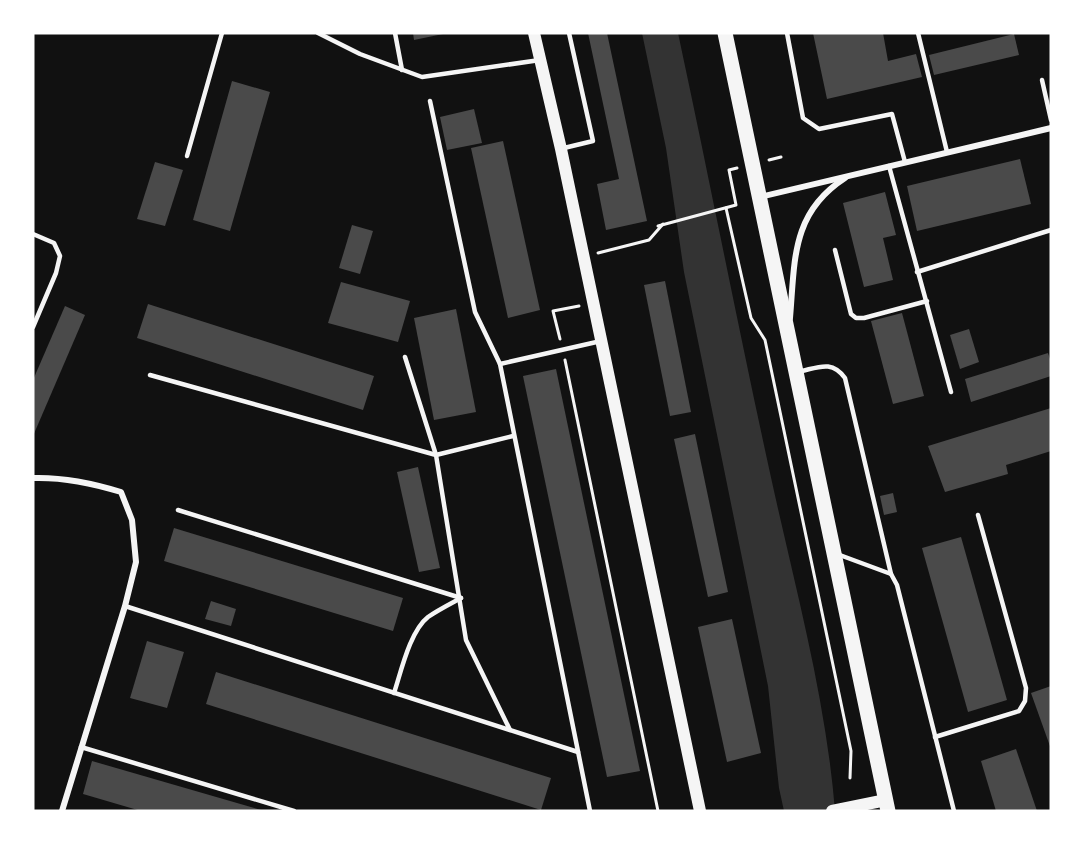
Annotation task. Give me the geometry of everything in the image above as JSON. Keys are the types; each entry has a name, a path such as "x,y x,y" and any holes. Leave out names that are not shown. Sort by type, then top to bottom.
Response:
{"main road":[{"path":"534,33 561,149 700,811"},
{"path":"725,33 887,806 837,810"}],"street":[{"path":"759,197 1051,128"},
{"path":"788,336 796,247 803,226 827,189 849,175"},
{"path":"33,478 52,477 84,482 121,492 132,519 136,562 125,606 62,811"}],"lane":[{"path":"187,156 222,33"},
{"path":"318,33 360,54 422,77 540,60"},
{"path":"395,33 402,70"},
{"path":"561,149 593,141 569,33"},
{"path":"787,33 803,118 819,129 892,114 905,162"},
{"path":"918,33 947,152"},
{"path":"1041,80 1051,120"},
{"path":"430,101 475,312 500,364 590,811"},
{"path":"889,166 951,393"},
{"path":"917,272 1051,230"},
{"path":"33,234 54,243 60,256 56,273 33,327"},
{"path":"835,250 851,314 856,318 864,318 927,301"},
{"path":"500,364 601,341"},
{"path":"405,357 436,455 466,640 510,730"},
{"path":"796,372 830,365 838,369 845,378 891,574 897,585 954,811"},
{"path":"150,375 436,455 513,436"},
{"path":"178,510 461,598"},
{"path":"934,736 1019,711 1025,701 1026,688 978,515"},
{"path":"834,554 891,574"},
{"path":"394,693 416,633 427,618 461,598"},
{"path":"125,606 578,752"},
{"path":"81,747 294,811"}],"path":[{"path":"658,226 724,208 751,318 765,340 850,751 850,778"},
{"path":"563,350 657,811"}],"shaded area":[{"path":"642,33 678,33 817,686 831,769 835,811 784,811 779,788 768,686 684,272 666,148"}],"building":[{"path":"413,33 443,33 443,34 414,40"},
{"path":"588,33 607,33 647,221 606,230 597,184 619,179"},
{"path":"813,33 883,33 888,61 916,54 922,77 827,99"},
{"path":"1014,34 1019,55 934,75 929,55"},
{"path":"232,81 270,92 230,231 193,220"},
{"path":"474,109 482,143 447,150 440,117"},
{"path":"503,141 540,310 508,318 471,148"},
{"path":"1020,159 1031,204 917,231 907,186"},
{"path":"155,162 183,170 165,226 137,219"},
{"path":"885,192 896,235 883,238 893,280 864,287 843,203"},
{"path":"352,225 373,231 360,274 339,268"},
{"path":"665,281 691,412 670,416 644,285"},
{"path":"341,282 410,301 398,342 328,323"},
{"path":"148,304 374,376 363,410 137,338"},
{"path":"65,306 85,315 33,436 33,380"},
{"path":"456,309 476,412 434,420 414,318"},
{"path":"902,313 924,396 893,404 871,321"},
{"path":"969,329 979,362 960,369 950,335"},
{"path":"1048,353 1051,362 1051,376 971,402 965,379"},
{"path":"556,369 640,771 607,777 523,376"},
{"path":"1051,408 1051,451 1006,465 1008,474 945,492 928,446"},
{"path":"695,434 728,592 708,597 674,439"},
{"path":"418,467 440,568 419,572 397,472"},
{"path":"893,493 897,512 884,515 880,496"},
{"path":"174,528 403,598 393,631 164,561"},
{"path":"961,537 1007,700 968,712 922,548"},
{"path":"211,601 236,609 231,626 205,619"},
{"path":"732,619 761,753 727,762 698,627"},
{"path":"147,641 184,652 167,708 130,698"},
{"path":"216,672 551,778 541,810 206,704"},
{"path":"1051,686 1051,749 1031,693"},
{"path":"1016,749 1037,811 996,811 981,761"},
{"path":"92,761 261,811 141,811 83,794"}]}
